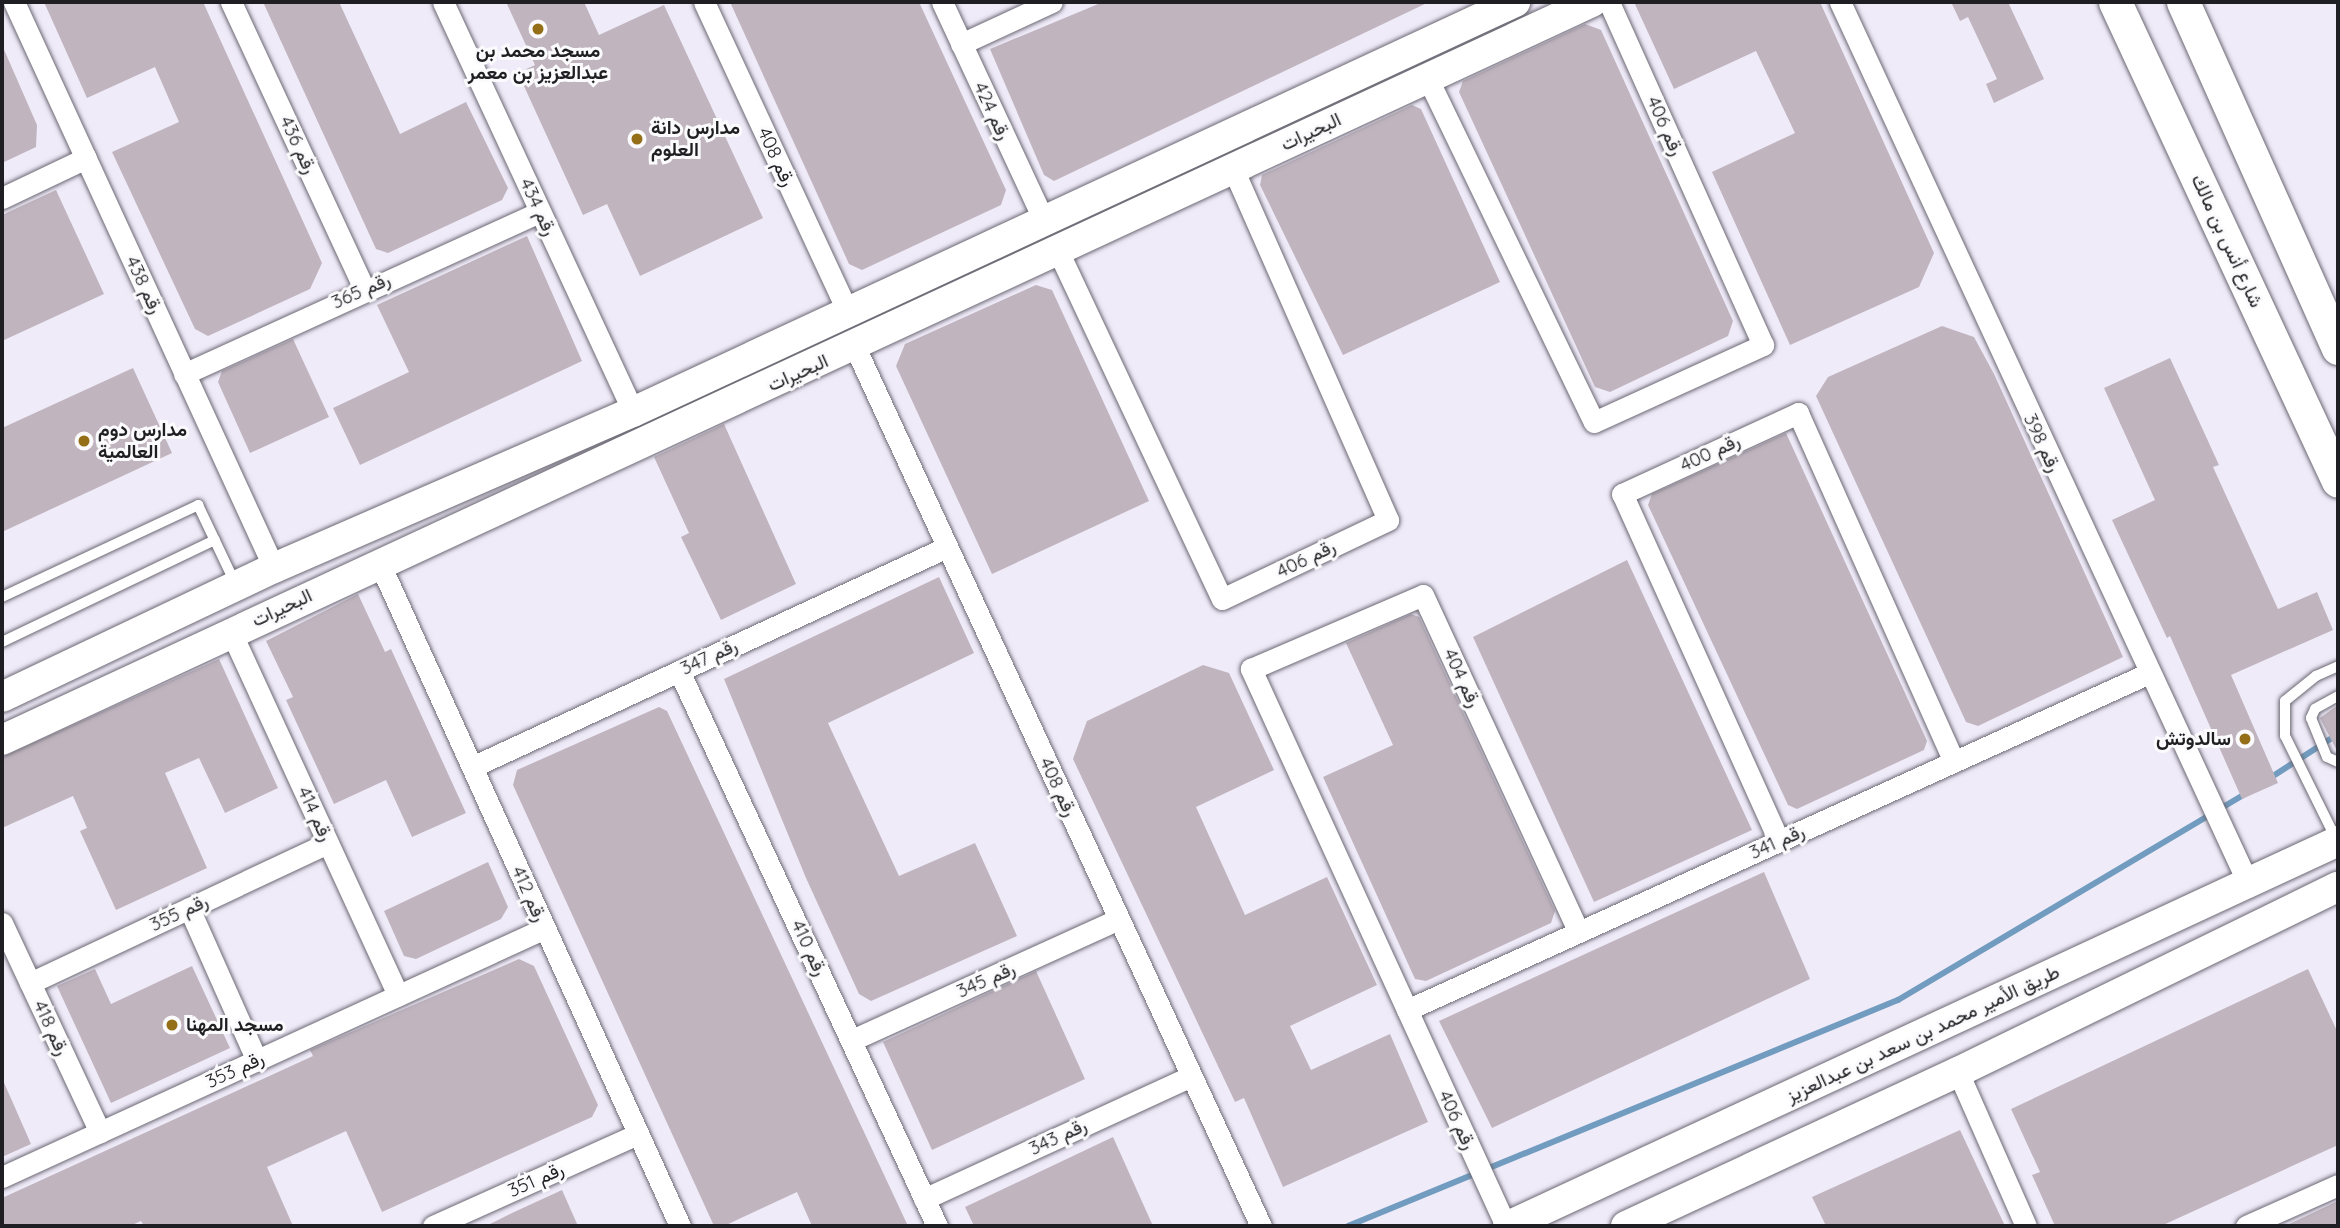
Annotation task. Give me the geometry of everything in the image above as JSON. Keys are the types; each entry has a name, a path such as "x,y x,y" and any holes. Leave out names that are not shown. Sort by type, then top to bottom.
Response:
{"main road":[{"name":"شارع أنس بن مالك","path":"2115,2 2338,481"},
{"path":"2183,2 2338,348"}],"street":[{"name":"رقم 436","path":"231,2 364,289"},
{"name":"رقم 434","path":"443,2 630,413"},
{"name":"رقم 408","path":"704,2 848,312"},
{"name":"رقم 424","path":"942,2 1044,221"},
{"path":"961,44 1052,2"},
{"name":"البحيرات","path":"2,697 274,568 630,413 1515,2"},
{"name":"البحيرات","path":"2,740 379,562 1059,253 1427,77 1592,2"},
{"name":"رقم 406","path":"1427,77 1594,422 1763,345 1609,2"},
{"name":"رقم 398","path":"1840,2 2147,674 2248,883"},
{"name":"رقم 438","path":"11,9 86,158 274,568"},
{"path":"2,198 86,158"},
{"name":"رقم 406","path":"1059,253 1222,599 1388,520 1233,169"},
{"name":"رقم 365","path":"184,374 364,289 540,212"},
{"name":"رقم 408","path":"855,347 1261,1226"},
{"path":"630,413 640,444"},
{"name":"رقم 400","path":"1779,841 1622,494 1798,413 1954,762"},
{"name":"رقم 347","path":"472,767 947,547"},
{"name":"رقم 412","path":"379,562 680,1226"},
{"name":"رقم 404","path":"1251,669 1423,595 1579,932"},
{"name":"رقم 414","path":"231,632 398,996"},
{"name":"رقم 406","path":"1251,669 1507,1226"},
{"name":"رقم 410","path":"679,671 937,1226"},
{"name":"رقم 341","path":"1407,1010 2147,674"},
{"name":"طريق الأمير محمد بن سعد بن عبدالعزيز","path":"1507,1226 2338,841"},
{"name":"رقم 355","path":"30,983 328,842"},
{"path":"1626,1226 1958,1072 2338,887"},
{"path":"189,908 257,1061"},
{"name":"رقم 345","path":"852,1040 1119,919"},
{"name":"رقم 418","path":"2,923 100,1132"},
{"name":"رقم 353","path":"2,1177 545,928"},
{"path":"1958,1072 2026,1226"},
{"name":"رقم 343","path":"925,1199 1191,1076"},
{"name":"رقم 351","path":"433,1226 638,1134"},
{"path":"2246,1226 2338,1185"}],"lane":[{"path":"2,597 198,505 236,586"},
{"path":"2,642 215,540"},
{"path":"2338,666 2316,676 2285,701 2285,736 2338,841"},
{"path":"2338,696 2315,709 2311,718 2327,757 2338,762"}],"building":[{"path":"44,2 203,2 322,263 310,289 208,336 195,329 112,152 179,122 155,67 87,98"},
{"path":"263,2 339,2 400,134 466,102 508,188 502,200 388,253 376,249"},
{"name":"مدارس دانة العلوم","path":"506,2 584,2 599,35 664,5 763,218 640,276 607,204 583,215 518,73 535,65"},
{"path":"730,2 919,2 1006,190 1001,205 862,270 849,264"},
{"path":"1103,2 1429,2 1054,181 1044,175 990,49"},
{"path":"1634,2 1820,2 1934,253 1919,287 1790,345 1712,172 1795,133 1756,51 1674,89"},
{"path":"1951,2 2008,2 2044,79 1994,103 1986,84 1997,79 1968,17 1960,21"},
{"path":"1585,24 1601,30 1733,321 1728,336 1610,392 1595,387 1459,92 1463,81"},
{"path":"2,45 37,125 36,147 2,163"},
{"path":"1412,105 1421,109 1500,282 1343,355 1260,185 1262,175"},
{"path":"56,190 104,294 2,341 2,215"},
{"path":"527,236 582,361 360,465 333,408 409,372 377,305"},
{"path":"1036,285 1052,290 1149,501 992,574 896,366 905,344"},
{"path":"1942,326 1974,337 1994,374 2123,657 1978,726 1966,722 1816,396 1828,377"},
{"path":"293,339 329,417 250,453 218,382 222,371"},
{"path":"2170,358 2219,465 2213,467 2278,609 2317,592 2333,630 2231,675 2278,783 2242,799 2170,636 2167,638 2112,520 2155,500 2104,388"},
{"name":"مدارس دوم العالمية","path":"133,368 172,453 2,532 2,428"},
{"path":"724,424 796,584 721,620 681,537 689,533 654,457"},
{"path":"1786,433 1927,741 1924,750 1797,809 1788,805 1648,505 1652,494"},
{"path":"1627,560 1752,830 1594,902 1473,637"},
{"path":"939,577 974,653 828,723 899,876 975,843 1017,936 871,1001 859,994 806,878 724,679"},
{"path":"358,594 385,652 391,649 466,813 412,837 386,780 334,804 286,700 293,697 266,641"},
{"path":"1411,614 1419,617 1555,911 1551,923 1426,981 1415,979 1323,777 1393,745 1346,643"},
{"path":"219,659 278,788 225,813 199,758 165,773 207,868 116,910 80,831 87,828 73,796 2,828 2,757"},
{"path":"1203,665 1229,673 1274,770 1196,807 1245,915 1327,877 1377,985 1290,1026 1311,1070 1390,1034 1428,1122 1283,1187 1244,1098 1235,1102 1073,759 1087,721"},
{"path":"2338,705 2338,753 2320,718"},
{"path":"659,707 667,711 908,1226 812,1226 797,1192 724,1226 714,1226 513,785 517,770"},
{"path":"488,862 508,907 501,919 416,959 404,956 384,911"},
{"path":"1764,872 1810,979 1492,1128 1439,1021"},
{"path":"519,959 534,966 598,1105 592,1117 382,1212 346,1131 267,1167 293,1226 144,1226 141,1221 130,1226 2,1226 2,1198 313,1056 310,1050"},
{"path":"192,966 230,1048 111,1103 57,986 95,969 111,1004"},
{"path":"2308,969 2338,1033 2338,1145 2161,1226 2055,1226 2032,1175 2040,1172 2011,1109"},
{"path":"1036,971 1085,1079 932,1150 883,1042"},
{"path":"2,1078 31,1144 2,1157"},
{"path":"1960,1130 2005,1226 1826,1226 1812,1197"},
{"path":"1113,1137 1153,1226 974,1226 965,1207"},
{"path":"562,1190 578,1226 486,1226 512,1213"},
{"path":"2338,1201 2338,1226 2285,1226"}],"waterway":[{"path":"2270,778 2338,734"},
{"path":"1348,1226 1898,1000 2246,793"}],"place":[{"name":"مسجد محمد بن عبدالعزيز بن معمر","path":"538,29"},
{"name":"مدارس دانة العلوم","path":"637,139"},
{"name":"مدارس دوم العالمية","path":"84,441"},
{"name":"سالدوتش","path":"2245,739"},
{"name":"مسجد المهنا","path":"172,1025"}]}
